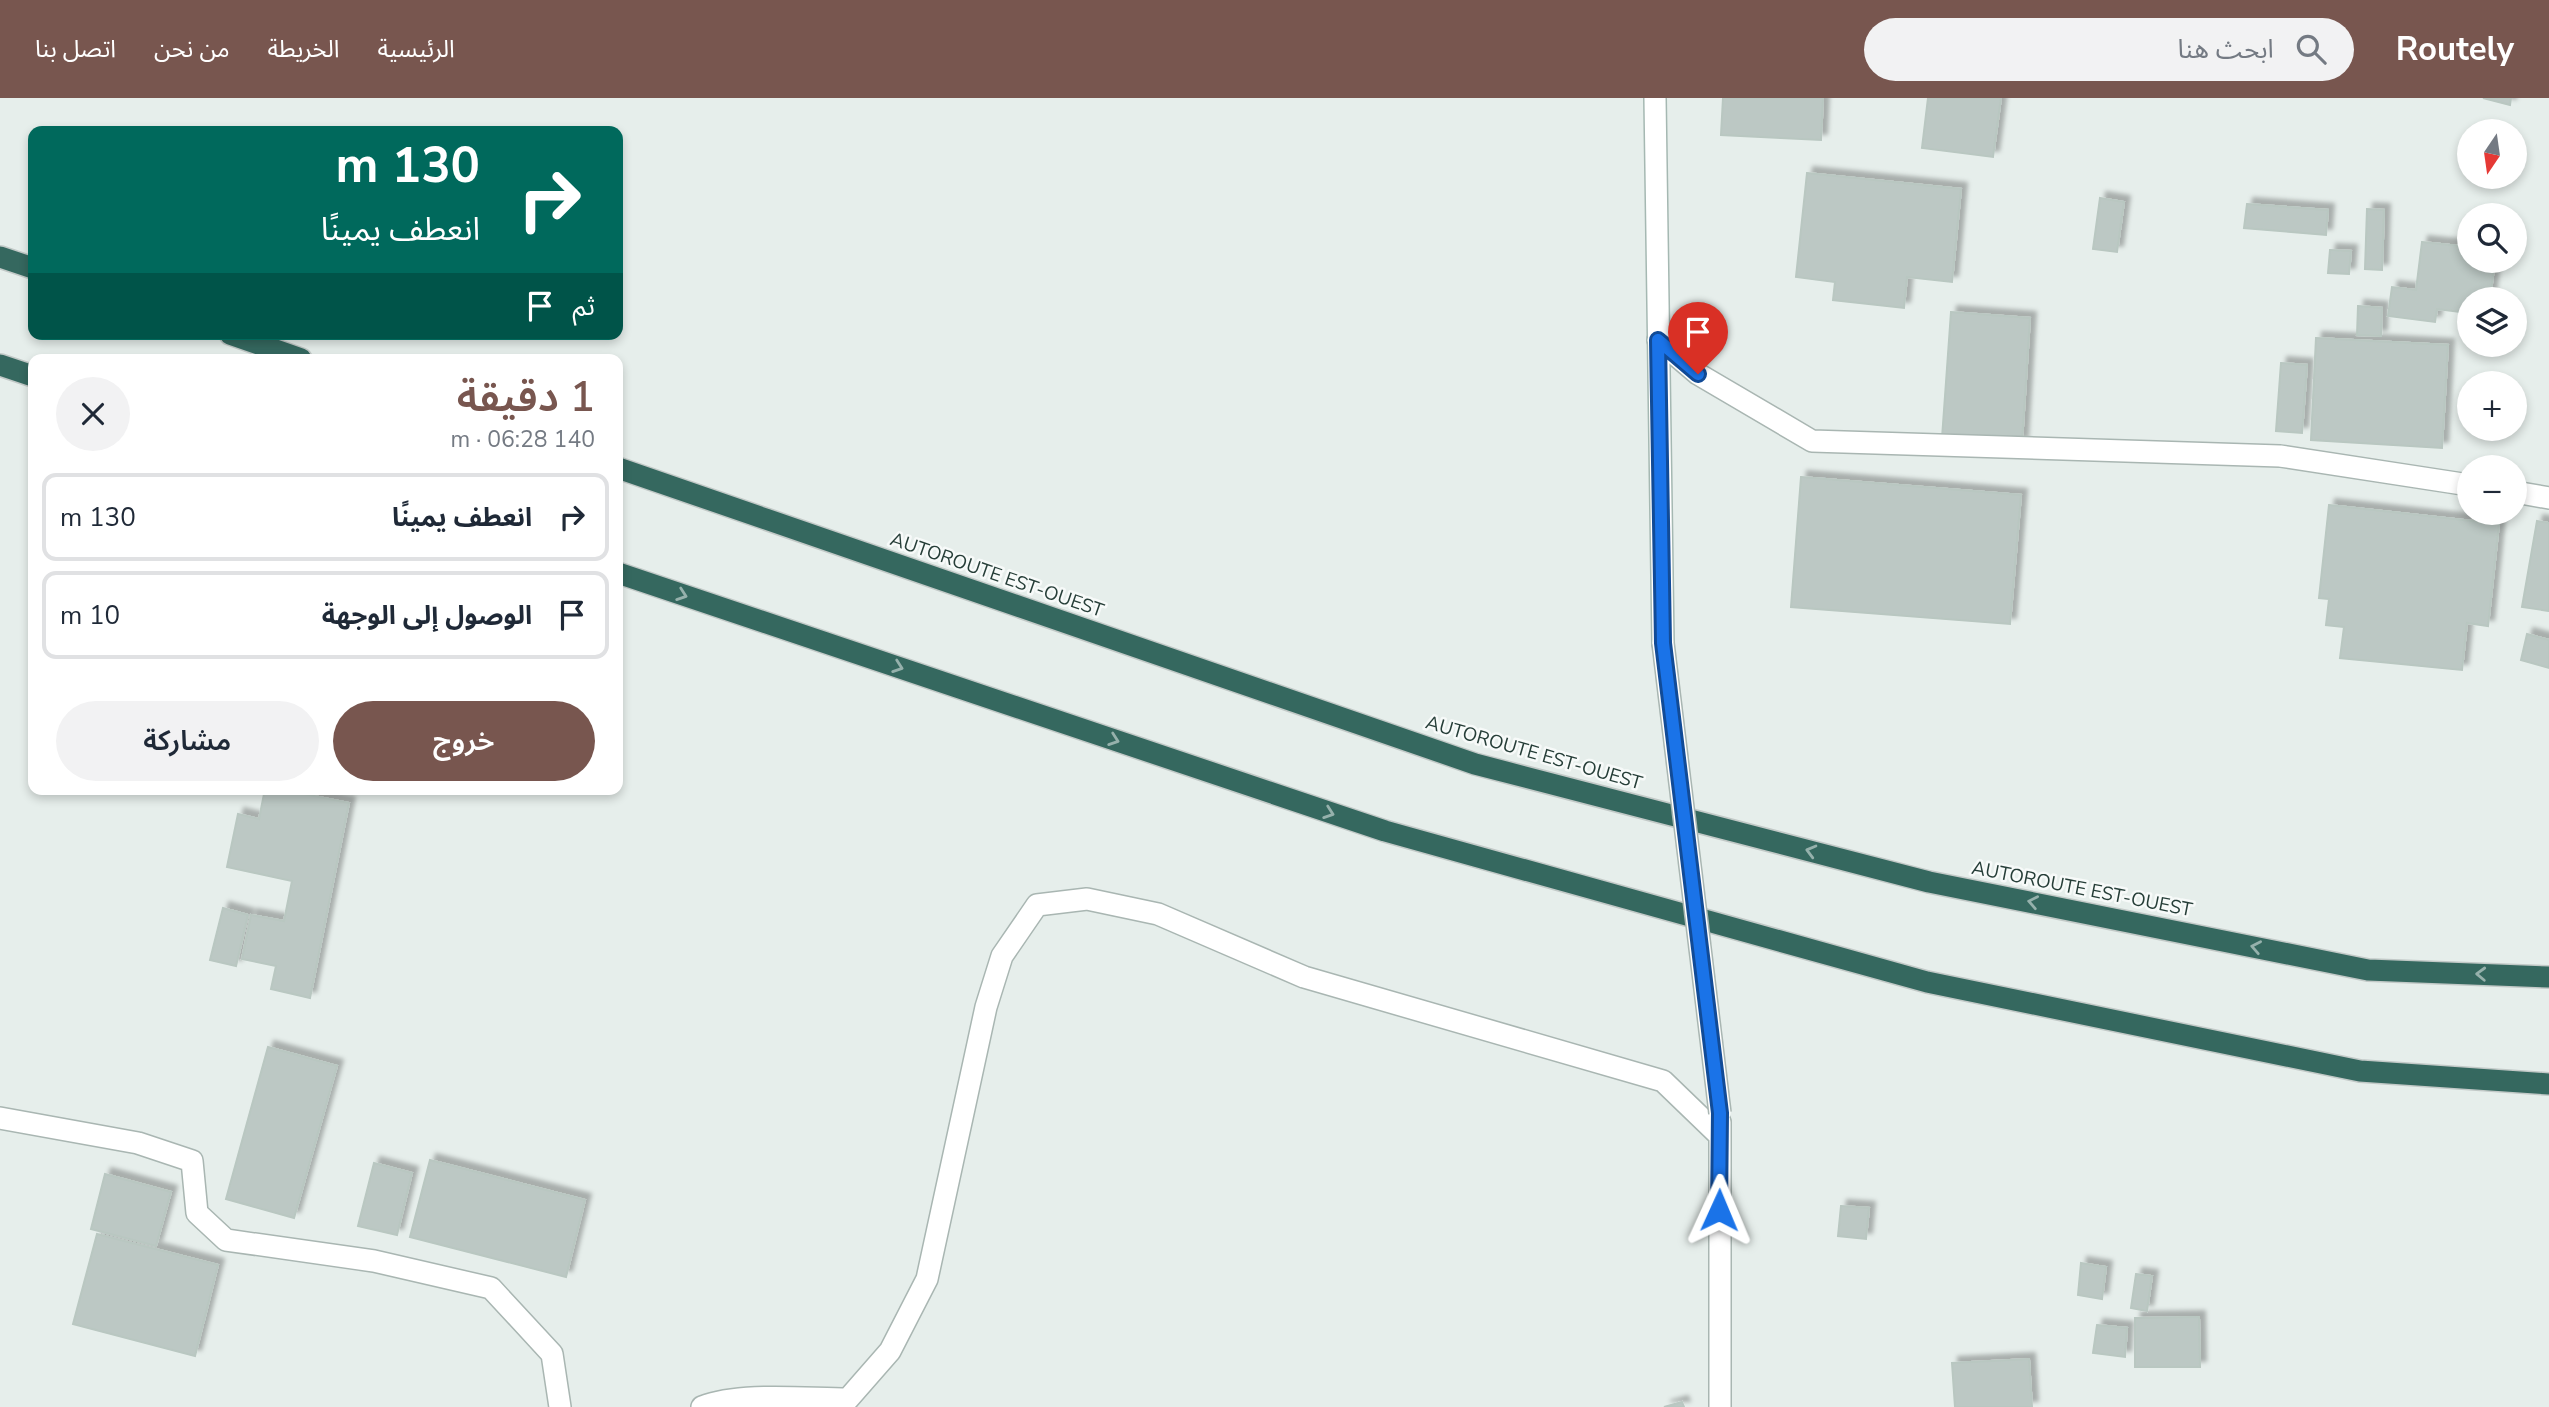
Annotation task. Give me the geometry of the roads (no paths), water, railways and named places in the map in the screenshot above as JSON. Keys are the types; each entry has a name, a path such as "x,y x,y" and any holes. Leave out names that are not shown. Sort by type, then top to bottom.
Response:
{"highway":[{"path":"0,257 28,266"},
{"path":"247,340 287,354"},
{"path":"0,365 28,374"},
{"name":"AUTOROUTE EST-OUEST","path":"623,470 1475,764 1929,882 2342,965 2368,970 2549,977"},
{"path":"623,575 1385,831 1927,982 2360,1071 2549,1084"}],"street":[{"path":"1655,98 1663,643 1720,1113 1720,1407"},
{"path":"1658,340 1698,374 1812,441 2280,456 2457,483"},
{"path":"2527,494 2549,498"},
{"path":"702,1407 715,1402 751,1399 848,1399 890,1351 927,1279 986,1007 1002,956 1037,905 1087,899 1158,914 1304,977 1663,1082 1720,1136"},
{"path":"0,1118 138,1143 191,1161 197,1213 226,1240 374,1261 491,1288 551,1354 560,1407"}]}
